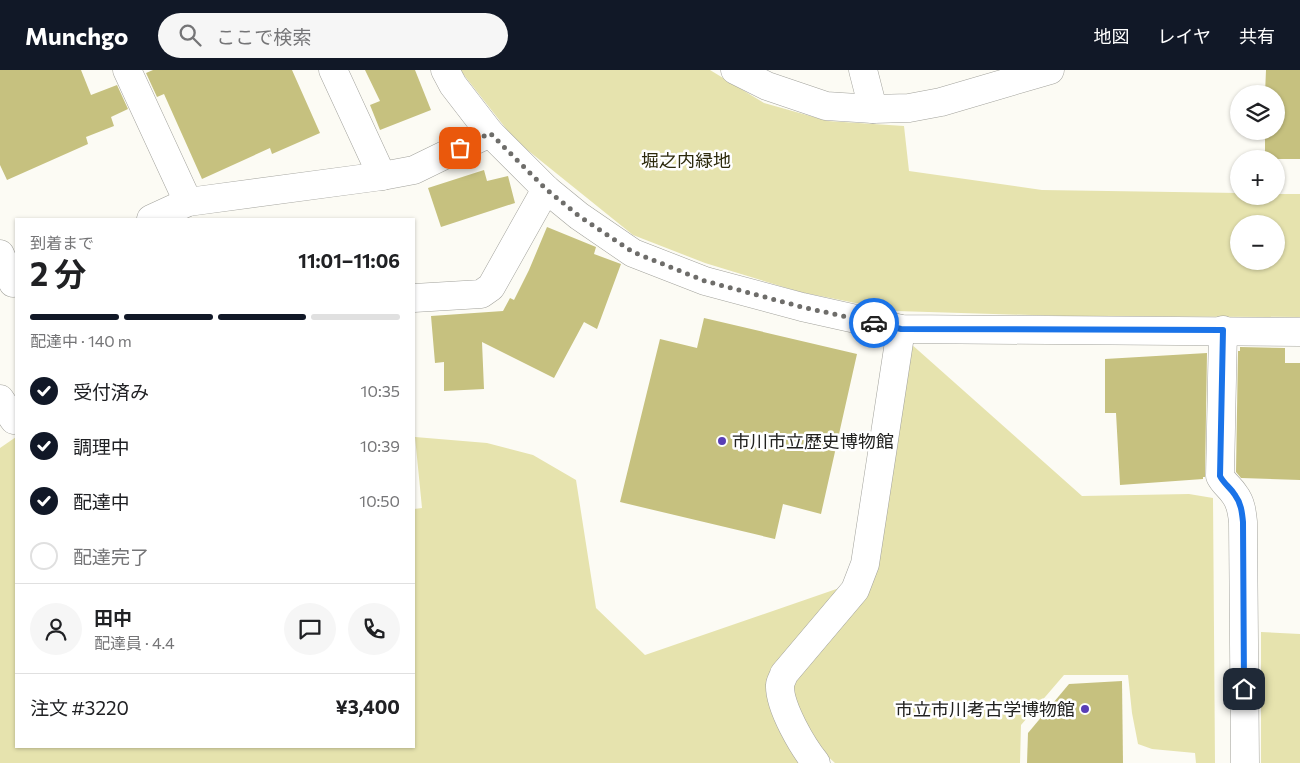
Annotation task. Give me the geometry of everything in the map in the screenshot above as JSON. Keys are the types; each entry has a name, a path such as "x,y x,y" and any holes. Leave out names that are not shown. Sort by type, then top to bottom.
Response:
{"street":[{"path":"127,70 188,202"},
{"path":"333,70 382,176"},
{"path":"445,70 453,85 490,133 546,189 579,216 633,252 705,281 802,307 901,329 1300,332"},
{"path":"735,70 767,86 826,106 873,110 909,108 942,102 1050,70"},
{"path":"863,70 873,110"},
{"path":"153,218 188,202 414,170 490,133"},
{"path":"415,298 481,294 491,287 546,189"},
{"path":"0,254 10,286"},
{"path":"816,763 795,732 782,699 780,685 784,674 855,590 865,564 901,329"},
{"path":"1223,330 1220,476 1224,484 1235,494 1241,505 1243,522 1245,763"},
{"path":"0,399 15,419"}],"green space":[{"name":"堀之内緑地","path":"460,70 710,70 764,103 828,121 904,126 909,171 1042,190 1230,193 1230,205 1285,205 1285,194 1300,194 1300,317 1064,316 896,311 800,292 705,263 633,235 515,140"},
{"path":"910,343 1082,496 1189,494 1213,498 1215,763 1196,763 1195,753 1152,749 1138,744 1128,675 1064,675 1021,725 1020,763 835,763 818,745 800,713 796,701 793,677 866,593"},
{"path":"415,437 487,443 533,455 576,480 596,608 645,655 848,585 771,705 787,745 801,763 0,763 0,448 15,438 15,748 415,748 415,509 422,508"},
{"path":"1261,632 1300,634 1300,763 1261,763"}],"building":[{"path":"0,70 81,70 91,95 117,85 128,109 111,117 114,126 86,137 88,144 7,180 0,165"},
{"path":"153,70 292,70 320,133 272,154 270,148 202,179 164,94 157,97 146,73"},
{"path":"365,70 415,70 431,110 380,130 370,105 380,101"},
{"path":"1266,70 1300,70 1300,159 1285,159 1285,150 1265,150 1265,140 1285,140 1285,85 1265,85"},
{"path":"484,170 487,181 508,176 515,203 441,227 428,188"},
{"path":"547,227 596,247 594,254 621,264 597,329 584,322 554,378 482,342 484,389 444,391 444,362 435,363 431,316 503,311 510,298 514,300"},
{"path":"704,318 857,354 821,514 783,504 775,539 620,502 660,339 697,348"},
{"path":"1240,347 1285,348 1285,363 1300,363 1300,480 1241,478 1236,472 1238,351 1240,351"},
{"path":"1207,353 1205,477 1203,479 1120,485 1116,413 1105,413 1105,359"},
{"name":"市立市川考古学博物館","path":"1122,681 1123,763 1027,763 1028,733 1069,684"}],"way so far":[{"path":"460,148 490,133 546,189 579,216 633,252 705,281 802,307 874,323"}],"place":[{"name":"市川市立歴史博物館","path":"722,441"},
{"name":"市立市川考古学博物館","path":"1085,709"}],"route":[{"path":"874,323 901,329 1223,330 1220,476 1224,484 1235,494 1241,505 1243,522 1244,689"}]}
